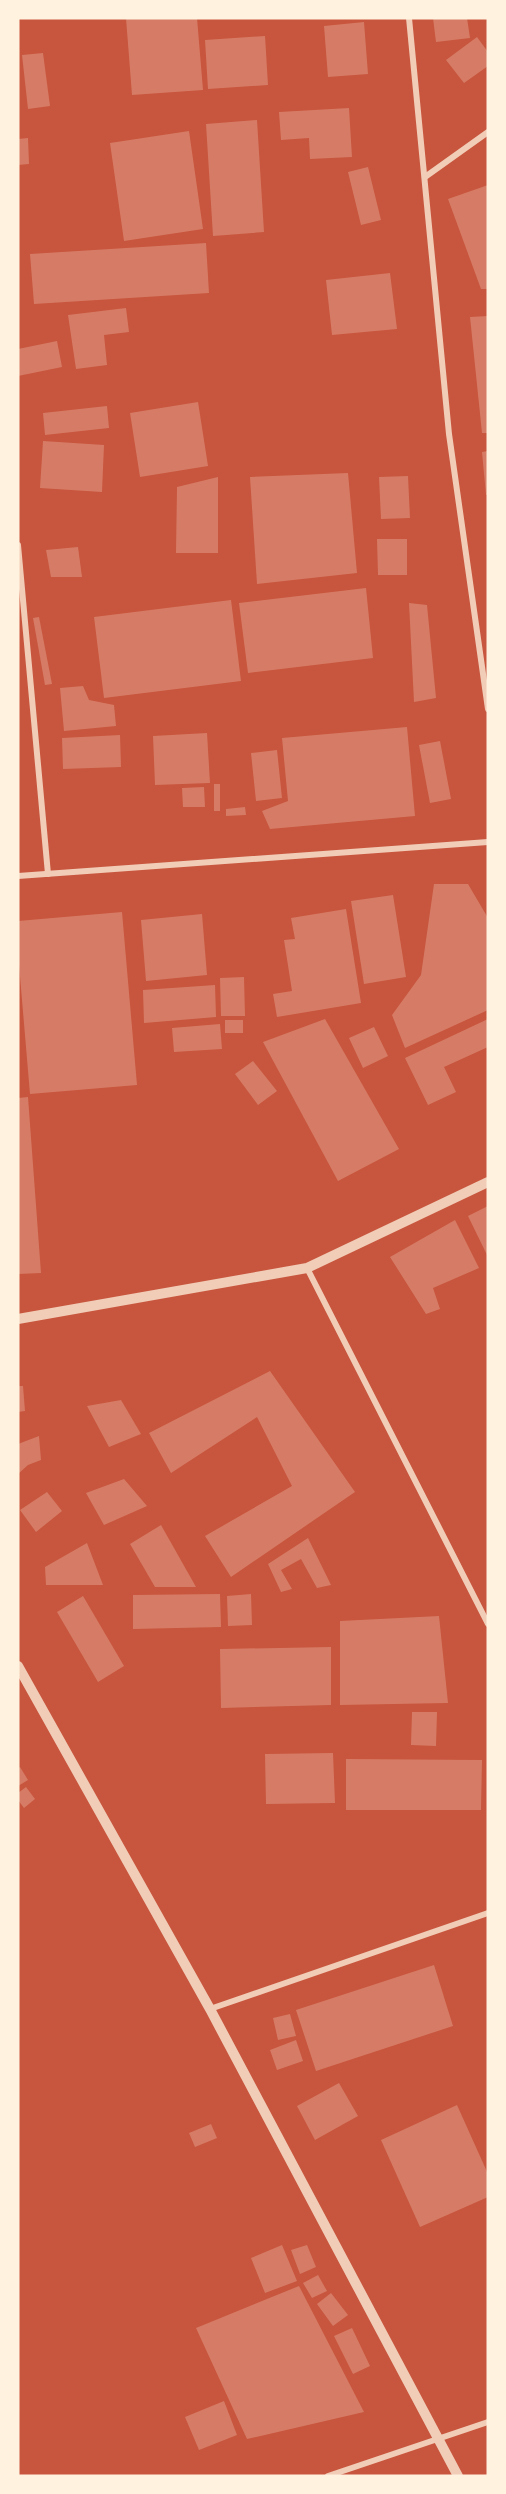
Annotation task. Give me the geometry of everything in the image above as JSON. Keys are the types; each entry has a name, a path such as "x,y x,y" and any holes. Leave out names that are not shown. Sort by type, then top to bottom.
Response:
{"street":[{"path":"409,18 449,434 486,682 488,709"},
{"path":"425,177 488,132"},
{"path":"18,545 48,874"},
{"path":"18,876 488,842"},
{"path":"18,1319 307,1268 488,1182"},
{"path":"307,1268 488,1624"},
{"path":"18,1666 210,2009 458,2476"},
{"path":"210,2009 488,1913"},
{"path":"328,2476 488,2422"}],"building":[{"path":"126,18 197,18 203,90 132,95"},
{"path":"433,18 467,18 470,38 436,42"},
{"path":"364,22 368,74 328,77 324,26"},
{"path":"265,36 268,85 208,89 205,40"},
{"path":"477,37 488,52 488,66 464,83 446,60"},
{"path":"43,53 50,106 28,109 22,55"},
{"path":"349,108 352,157 310,159 309,138 281,140 279,112"},
{"path":"257,120 264,232 213,236 206,124"},
{"path":"189,131 203,229 124,241 110,143"},
{"path":"28,138 29,164 18,165 18,139"},
{"path":"368,167 381,220 361,225 348,172"},
{"path":"488,185 488,289 481,289 448,199"},
{"path":"206,243 209,293 34,304 30,254"},
{"path":"390,273 397,329 332,335 326,280"},
{"path":"126,308 129,332 104,335 107,365 76,369 68,315"},
{"path":"488,316 488,433 482,433 470,317"},
{"path":"57,341 62,367 18,376 18,349"},
{"path":"198,402 208,466 140,477 130,413"},
{"path":"107,406 109,428 45,435 43,413"},
{"path":"43,441 104,445 102,492 40,488"},
{"path":"488,451 488,495 486,495 482,452"},
{"path":"348,473 357,573 257,584 250,477"},
{"path":"408,476 410,518 381,519 379,477"},
{"path":"218,477 218,553 176,553 177,487"},
{"path":"377,539 407,539 407,575 378,575"},
{"path":"78,547 82,577 51,577 46,550"},
{"path":"366,588 373,658 248,673 239,603"},
{"path":"231,600 241,681 104,698 94,617"},
{"path":"409,603 427,605 436,698 414,702"},
{"path":"39,617 52,684 45,685 33,618"},
{"path":"83,686 89,700 114,705 116,726 64,731 60,688"},
{"path":"407,727 415,816 270,829 262,811 288,801 282,738"},
{"path":"207,733 210,783 155,785 153,736"},
{"path":"120,735 121,767 63,769 62,738"},
{"path":"440,741 451,799 430,803 419,745"},
{"path":"277,750 282,798 256,801 251,753"},
{"path":"214,784 220,784 220,811 214,811"},
{"path":"204,787 205,807 183,807 182,788"},
{"path":"245,807 246,815 226,816 226,809"},
{"path":"434,884 468,884 488,918 488,1010 405,1048 392,1015 421,975"},
{"path":"393,895 406,977 364,984 351,901"},
{"path":"346,909 361,1003 277,1017 273,994 292,991 284,940 295,939 291,918"},
{"path":"122,912 137,1085 30,1094 18,953 18,921"},
{"path":"202,914 207,975 146,981 141,920"},
{"path":"244,977 245,1016 221,1016 220,978"},
{"path":"215,985 216,1017 144,1023 143,990"},
{"path":"325,1019 399,1149 338,1181 263,1042"},
{"path":"488,1019 488,1047 444,1067 456,1092 428,1105 405,1058"},
{"path":"225,1020 243,1020 243,1033 225,1033"},
{"path":"220,1024 222,1049 174,1052 172,1028"},
{"path":"374,1027 388,1056 363,1068 349,1038"},
{"path":"253,1061 277,1091 258,1105 235,1074"},
{"path":"28,1097 41,1273 18,1274 18,1098"},
{"path":"488,1206 488,1257 468,1216"},
{"path":"455,1220 479,1268 433,1288 440,1309 426,1314 390,1257"},
{"path":"270,1371 355,1492 231,1577 205,1536 292,1486 257,1417 171,1473 149,1433"},
{"path":"18,1386 23,1386 25,1411 18,1412"},
{"path":"121,1400 141,1434 109,1447 87,1406"},
{"path":"39,1436 41,1460 28,1465 18,1474 18,1444"},
{"path":"124,1479 147,1506 104,1525 86,1493"},
{"path":"47,1492 62,1511 36,1532 20,1510"},
{"path":"161,1525 196,1587 155,1587 130,1544"},
{"path":"308,1538 331,1585 317,1588 301,1559 281,1570 292,1589 281,1592 268,1564"},
{"path":"87,1543 103,1585 46,1585 45,1567"},
{"path":"220,1594 221,1627 133,1629 133,1595"},
{"path":"251,1594 252,1625 228,1626 227,1596"},
{"path":"83,1596 124,1666 98,1682 57,1612"},
{"path":"439,1616 448,1703 340,1705 340,1621"},
{"path":"331,1647 331,1705 221,1708 220,1649"},
{"path":"412,1712 437,1712 436,1746 411,1745"},
{"path":"333,1753 335,1803 266,1804 265,1754"},
{"path":"346,1759 482,1760 481,1810 346,1810"},
{"path":"20,1767 28,1780 18,1786 18,1769"},
{"path":"26,1787 35,1799 24,1808 18,1800 18,1793"},
{"path":"434,1965 453,2026 316,2071 296,2010"},
{"path":"290,2014 296,2036 278,2040 273,2018"},
{"path":"296,2040 303,2061 277,2070 270,2050"},
{"path":"339,2083 358,2116 315,2140 297,2106"},
{"path":"457,2105 488,2174 488,2197 420,2227 381,2140"},
{"path":"211,2124 217,2138 195,2147 189,2133"},
{"path":"282,2245 297,2281 265,2293 251,2258"},
{"path":"307,2245 316,2267 300,2274 291,2250"},
{"path":"318,2275 327,2291 312,2298 303,2283"},
{"path":"299,2286 364,2412 247,2439 196,2328"},
{"path":"331,2293 348,2315 333,2326 317,2304"},
{"path":"352,2328 370,2366 353,2374 334,2336"},
{"path":"224,2401 237,2435 199,2450 185,2417"}]}
